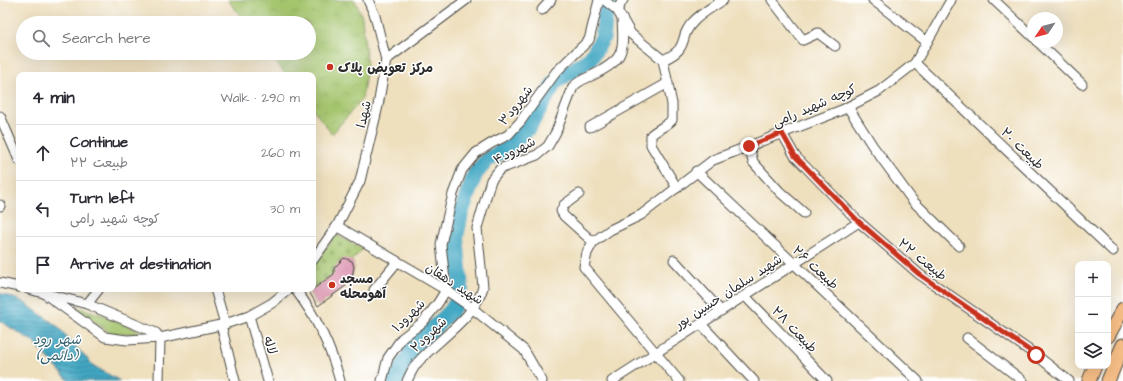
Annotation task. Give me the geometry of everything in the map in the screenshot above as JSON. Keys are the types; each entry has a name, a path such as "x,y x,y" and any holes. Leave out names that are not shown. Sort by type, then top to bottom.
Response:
{"highway":[{"path":"1110,333 1123,308"},
{"path":"1108,381 1123,345"},
{"path":"1089,381 1094,369"}],"street":[{"path":"368,0 375,16 386,60 466,0"},
{"path":"542,10 551,0"},
{"name":"شهرود۳","path":"446,290 441,244 453,194 462,170 476,153 492,142 508,135 520,122 556,72 589,40 600,0"},
{"path":"604,0 620,14 630,34 663,60 672,104 672,120 651,135 651,145 677,188"},
{"path":"620,14 623,0"},
{"path":"663,60 676,54 682,48 692,23 723,0"},
{"path":"772,0 803,40 818,33 835,46"},
{"path":"872,0 927,42"},
{"name":"کوچه شهید رامی","path":"593,242 610,230 641,215 712,160 848,107 879,91 915,63 951,0"},
{"path":"994,0 1027,31"},
{"name":"شهرود۴","path":"472,308 478,301 483,287 477,228 491,180 500,169 537,155 548,146 556,132 573,88 577,83 608,68 621,53 623,48 620,14"},
{"path":"1044,48 1082,84"},
{"name":"شهدا","path":"316,256 337,226 360,181 378,106 386,60"},
{"name":"طبیعت ۲۰","path":"915,63 1113,251"},
{"path":"590,127 668,83"},
{"path":"848,107 872,145 912,201 959,246"},
{"path":"0,116 16,153"},
{"name":"طبیعت ۲۲","path":"782,133 795,156 859,222 919,274 1036,355 1069,381"},
{"path":"749,146 753,162 780,192 804,213"},
{"name":"طبیعت ۲۶","path":"696,171 918,381"},
{"path":"579,194 564,206 561,211 564,216 593,242 587,253 584,268 654,354 679,381"},
{"name":"شهید سلمان حسین پور","path":"612,381 859,222"},
{"name":"شهید دهقان","path":"337,226 446,290 472,308 524,350 538,380"},
{"path":"674,260 721,311"},
{"path":"374,290 397,262"},
{"path":"0,283 16,286"},
{"name":"شهرود۱","path":"382,381 388,358 402,338 423,322 446,290"},
{"path":"38,292 87,304 156,333 160,338 158,381"},
{"path":"63,292 65,299"},
{"path":"87,304 97,292"},
{"path":"216,292 235,381"},
{"path":"44,294 105,337 127,340 160,338 223,325 249,316 272,303 285,292"},
{"path":"297,292 306,303 324,337 333,357 340,381"},
{"name":"طبیعت ۲۸","path":"745,296 827,381"},
{"name":"شهرود۲","path":"407,381 417,363 472,308"},
{"name":"لاله","path":"249,316 268,381"},
{"path":"701,324 754,381"},
{"path":"967,338 1023,381"}],"green space":[{"path":"228,0 355,0 362,17 367,66 362,99 332,134 316,113 316,72 284,72 274,60 316,60 316,16 241,16"},
{"path":"336,235 363,249 352,260 354,267 351,282 318,306 309,292 316,292 316,261"},
{"path":"72,305 115,319 143,333 112,334"}],"water":[{"name":"شهر رود (دائمی)","path":"0,293 22,301 56,325 94,366 120,381 69,381 32,341 0,321"}],"building":[{"name":"مسجد آهومحله","path":"344,258 352,261 354,267 351,282 318,306 309,292 316,292 316,287 334,274 334,268"}],"waterway":[{"path":"395,381 413,348 451,311 456,303 461,288 456,237 461,213 475,174 488,159 507,149 529,127 555,82 591,58 603,37 605,16 610,0"}],"place":[{"name":"مرکز تعویض پلاک","path":"330,67"},
{"name":"مسجد آهومحله","path":"332,285"}],"route":[{"path":"749,146 782,133 795,156 859,222 919,274 1005,336 1036,355"}]}
